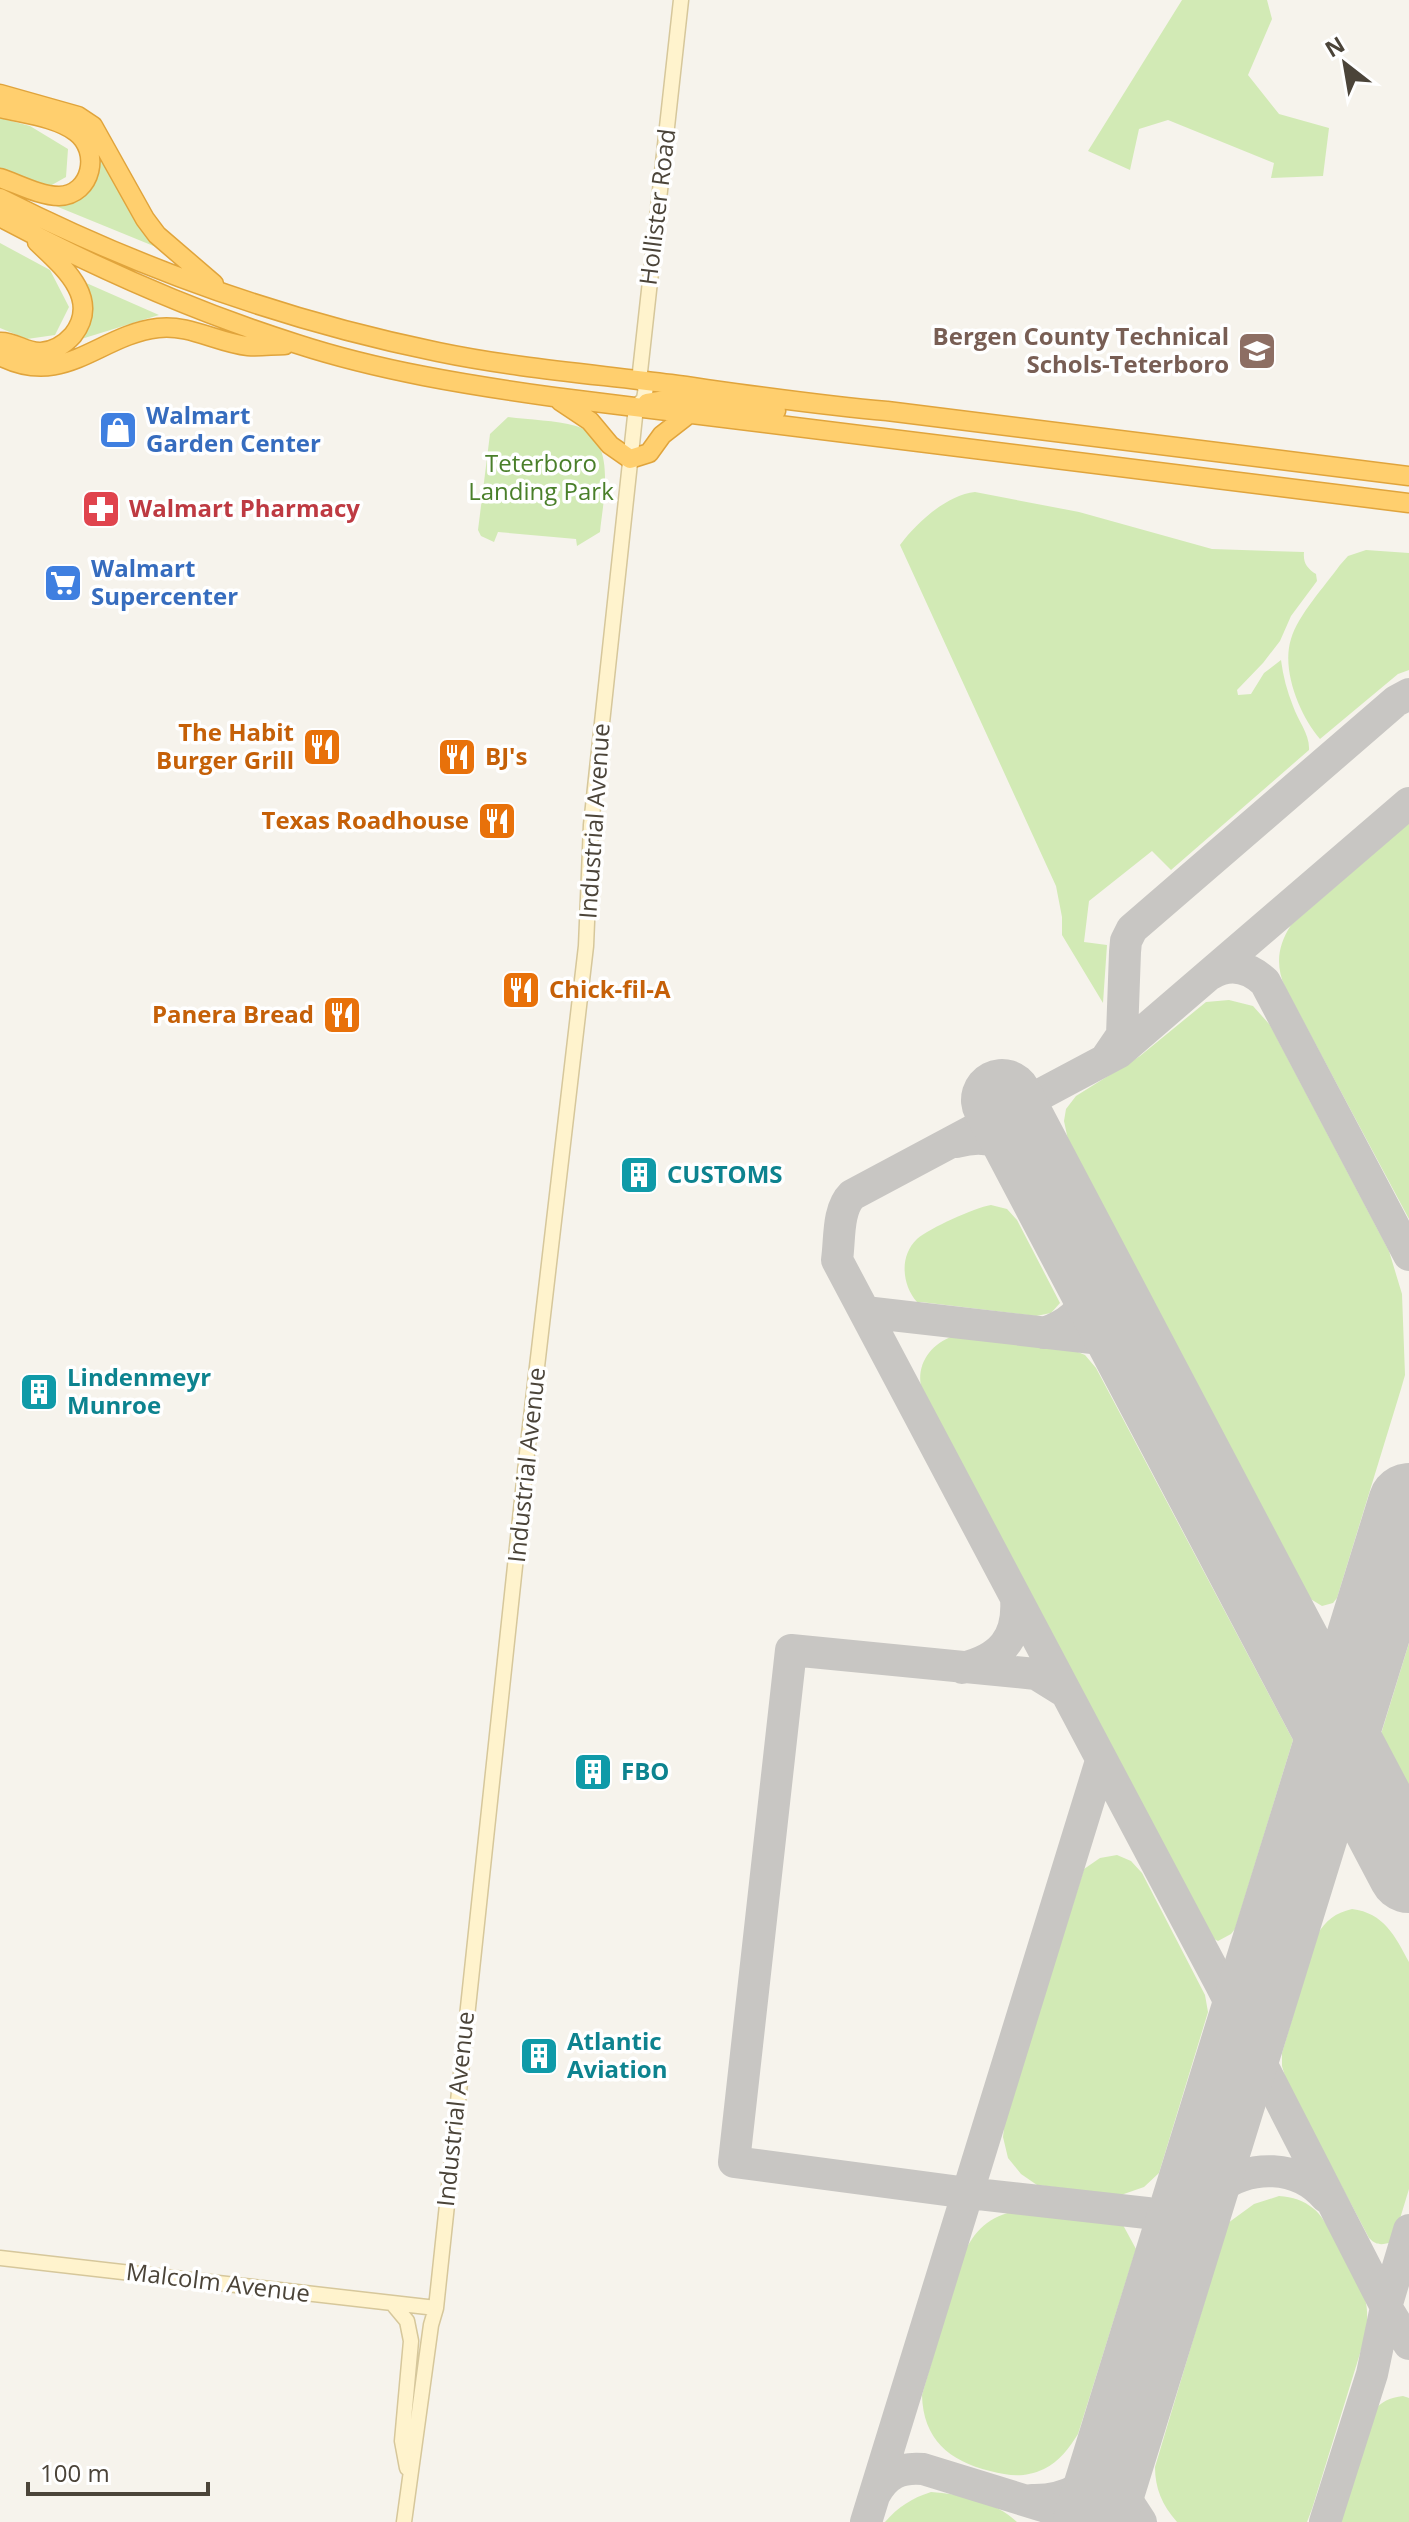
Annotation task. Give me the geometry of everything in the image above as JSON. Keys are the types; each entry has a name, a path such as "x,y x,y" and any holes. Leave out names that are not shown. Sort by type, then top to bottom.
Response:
{"highway":[{"path":"0,94 78,116 93,126 157,235 226,293"},
{"path":"0,108 55,122 73,130 83,138 91,157 86,180 80,188 60,196 0,178"},
{"path":"0,198 106,247 226,293 314,322 502,364 1409,476"},
{"path":"0,217 145,286 298,345 432,377 554,397 1409,503"},
{"path":"0,342 28,351 52,350 72,336 81,321 83,303 77,285 23,229"},
{"path":"0,356 23,366 53,367 141,332 170,327 248,346 298,345"},
{"path":"594,376 607,390 624,397 636,407"},
{"path":"554,397 590,421 610,445 630,459 649,453 662,435 689,414"},
{"path":"636,407 653,400 672,399 788,412 831,407"}],"street":[{"name":"Hollister Road","path":"636,407 644,399 646,387 639,381 681,0"},
{"name":"Industrial Avenue","path":"404,2522 431,2325 436,2308 528,1444 586,946 591,825 636,407"},
{"name":"Malcolm Avenue","path":"0,2258 436,2308"},
{"path":"392,2303 407,2321 411,2341 402,2441 410,2484"}],"green space":[{"path":"1182,0 1267,0 1272,19 1248,75 1279,114 1329,128 1323,176 1271,178 1274,163 1168,120 1139,129 1130,170 1088,151"},
{"path":"0,118 30,126 68,149 66,177 50,186 0,169"},
{"path":"96,145 156,247 41,200 73,200"},
{"path":"0,243 50,270 69,307 55,335 27,339 0,328"},
{"path":"84,282 159,315 78,340"},
{"name":"Teterboro Landing Park","path":"508,417 576,426 589,433 598,443 605,472 600,532 577,546 576,539 498,532 494,542 481,536 478,530 490,434"},
{"path":"975,492 1079,512 1212,549 1304,552 1306,565 1316,574 1317,581 1291,616 1280,641 1237,690 1238,695 1251,694 1264,673 1281,660 1287,689 1306,733 1309,750 1171,870 1152,851 1089,901 1084,942 1107,945 1103,1003 1062,935 1056,886 900,545 933,511 954,498"},
{"path":"1366,550 1409,553 1409,670 1398,674 1320,739 1294,692 1288,664 1291,639 1306,611 1340,565 1348,556"},
{"path":"1409,823 1409,1219 1285,987 1279,963 1283,940 1291,925"},
{"path":"1229,1000 1253,1006 1270,1025 1389,1251 1402,1294 1405,1375 1337,1598 1333,1603 1322,1606 1309,1598 1068,1140 1064,1121 1066,1109 1076,1096 1140,1056 1206,1002"},
{"path":"991,1205 1007,1209 1017,1220 1060,1303 1051,1313 1036,1316 917,1302 912,1295 906,1279 905,1262 917,1239 952,1219"},
{"path":"953,1336 1066,1347 1085,1355 1096,1368 1293,1740 1235,1929 1218,1941 1205,1927 922,1391 922,1365 937,1345"},
{"path":"1409,1643 1409,1787 1381,1734"},
{"path":"1117,1855 1131,1861 1142,1873 1205,1995 1208,2012 1159,2173 1144,2187 1121,2195 1037,2185 1021,2174 1008,2158 1003,2137 1005,2120 1084,1869 1100,1858"},
{"path":"1352,1909 1372,1915 1387,1927 1409,1962 1409,2189 1392,2242 1382,2244 1369,2238 1287,2083 1282,2066 1282,2053 1317,1935 1332,1918"},
{"path":"1279,2196 1302,2201 1320,2215 1351,2268 1367,2307 1366,2334 1312,2509 1307,2522 1177,2522 1160,2496 1155,2467 1228,2223 1254,2204"},
{"path":"1018,2211 1116,2221 1123,2225 1136,2249 1078,2434 1049,2466 1030,2474 1017,2475 975,2467 941,2446 927,2424 922,2395 962,2257 977,2232 991,2220"},
{"path":"1403,2396 1409,2398 1409,2522 1340,2522 1373,2413 1386,2401"},
{"path":"931,2492 977,2500 1017,2522 885,2522 906,2504"}],"taxiway":[{"path":"1107,1057 1122,1035 1126,941 1132,929 1396,701 1409,694"},
{"path":"1409,803 1118,1053 852,1195 841,1217 837,1260 1220,1983 1386,2307 1409,2344"},
{"path":"1211,974 1225,968 1239,968 1265,982 1409,1255"},
{"path":"957,1142 991,1140 1019,1152 1037,1166"},
{"path":"1044,1333 1066,1323 1078,1313 1086,1299 1086,1259"},
{"path":"865,1312 1101,1339 1125,1354 1150,1380"},
{"path":"962,1668 987,1659 1005,1645 1014,1625 1016,1598"},
{"path":"1065,1692 1036,1674 791,1650 734,2162 1147,2213 1161,2220 1174,2237 1176,2259"},
{"path":"866,2522 1101,1761"},
{"path":"1220,1983 1233,1993 1248,1991 1262,1979"},
{"path":"1189,2216 1217,2189 1244,2175 1259,2172 1288,2173 1302,2178 1326,2197"},
{"path":"1325,2522 1372,2374 1386,2307 1409,2230"},
{"path":"1116,2454 1126,2499 1141,2522"},
{"path":"1032,2500 1046,2500 1080,2488 1099,2474 1116,2454"},
{"path":"875,2494 894,2473 923,2469 1095,2522"}],"runway":[{"path":"1002,1100 1409,1872"},
{"path":"1094,2522 1409,1504"}],"place":[{"name":"Bergen County Technical Schols-Teterboro","path":"1257,351"},
{"name":"Walmart Garden Center","path":"118,430"},
{"name":"Walmart Pharmacy","path":"101,509"},
{"name":"Walmart Supercenter","path":"63,583"},
{"name":"The Habit Burger Grill","path":"322,747"},
{"name":"BJ's","path":"457,757"},
{"name":"Texas Roadhouse","path":"497,821"},
{"name":"Chick-fil-A","path":"521,990"},
{"name":"Panera Bread","path":"342,1015"},
{"name":"CUSTOMS","path":"639,1175"},
{"name":"Lindenmeyr Munroe","path":"39,1392"},
{"name":"FBO","path":"593,1772"},
{"name":"Atlantic Aviation","path":"539,2056"}]}
